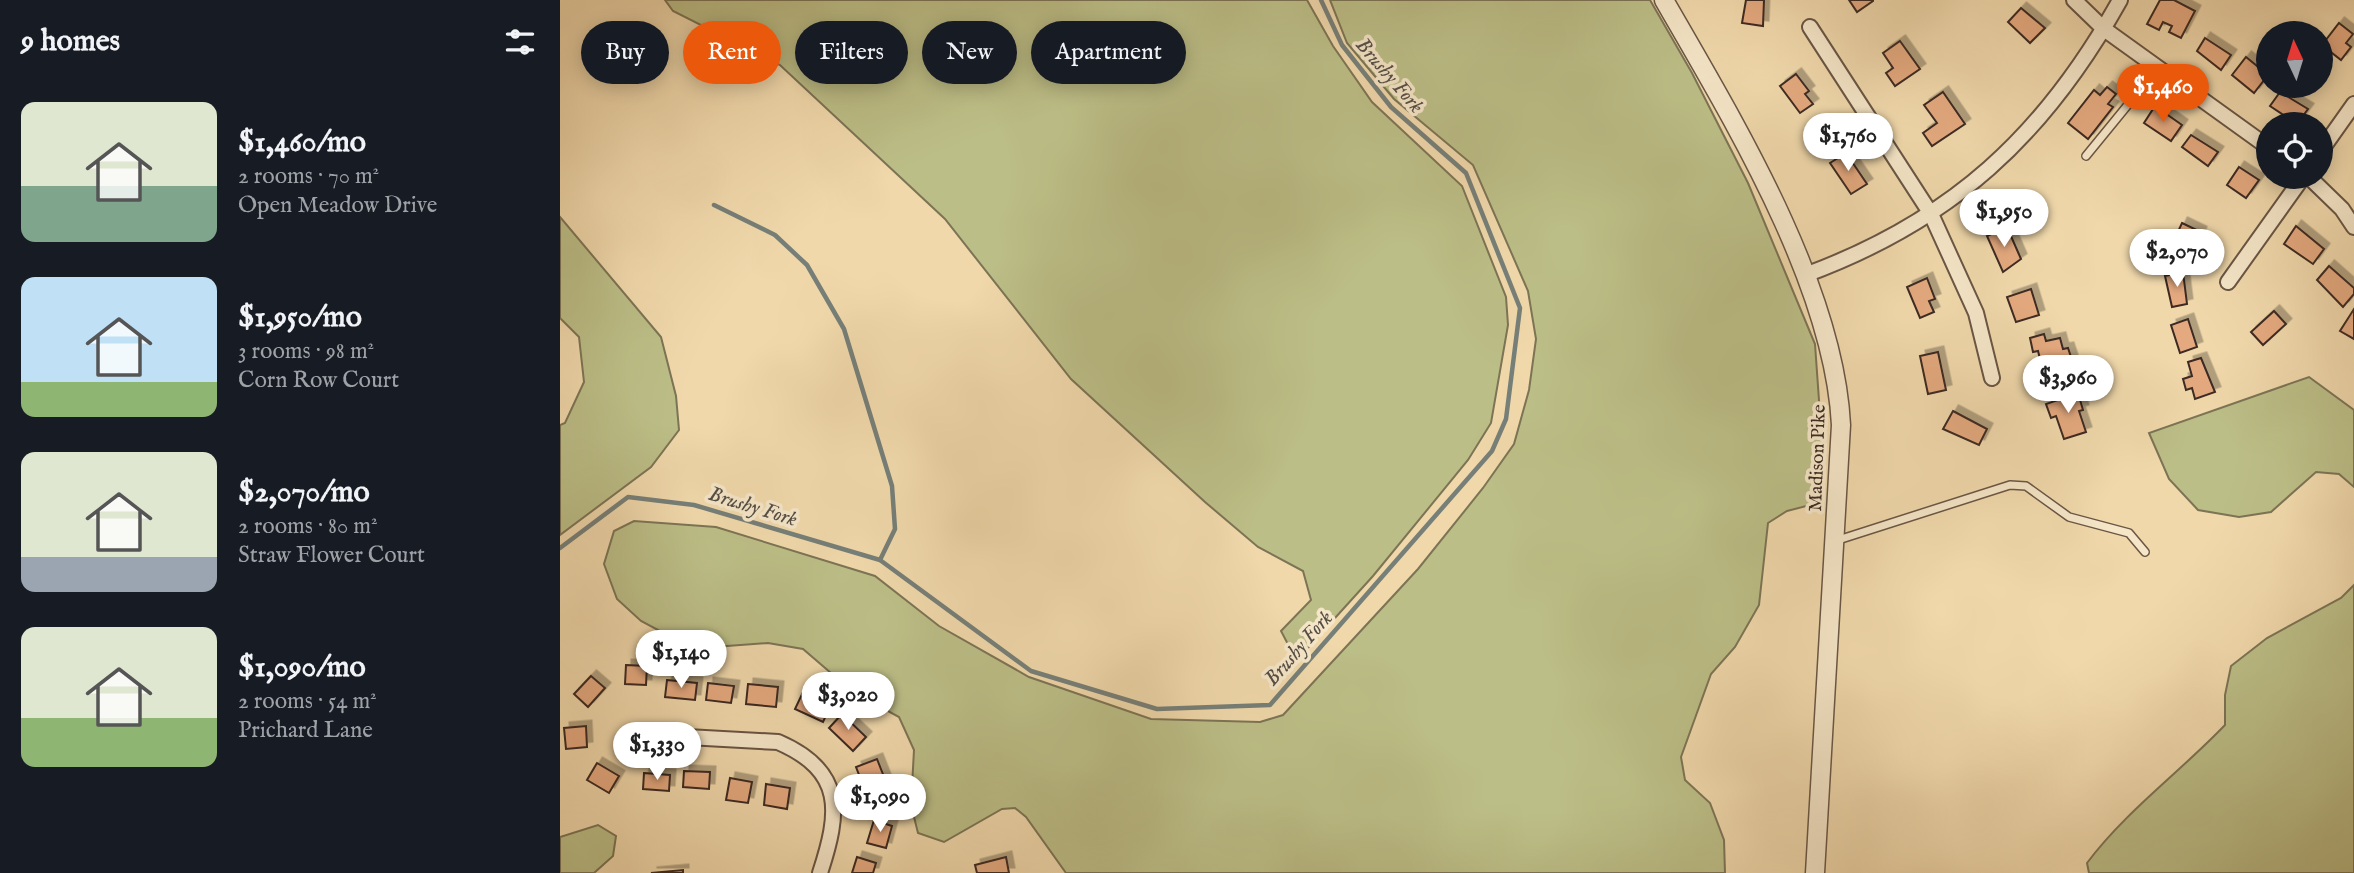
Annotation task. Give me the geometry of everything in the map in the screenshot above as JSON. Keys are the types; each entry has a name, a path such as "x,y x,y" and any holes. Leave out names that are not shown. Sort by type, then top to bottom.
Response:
{"street":[{"name":"Madison Pike","path":"1664,0 1735,125 1805,275 1822,319 1839,389 1841,425 1815,873"},
{"path":"2074,0 2104,29 2256,138"},
{"path":"1805,275 1840,262 1931,214 1972,185 2022,137 2061,92 2104,29 2119,0"},
{"path":"1810,27 1931,214 1972,303 1992,378"},
{"path":"2333,134 2354,104"},
{"path":"2228,282 2294,189"},
{"path":"2321,189 2342,209 2354,227"},
{"path":"633,734 778,742 799,751 823,773 832,789 835,803 831,839 820,873"}],"lane":[{"path":"2086,156 2158,68"},
{"path":"1835,542 2010,485 2026,486 2069,517 2129,533 2145,552"}],"green space":[{"path":"665,0 1307,0 1333,46 1372,102 1462,186 1506,297 1508,325 1491,423 1468,460 1373,576 1306,650 1292,652 1281,631 1311,600 1303,571 1258,547 1071,379 945,219 800,84 908,84 908,21 795,21 795,79 781,66 781,21 693,21 673,11"},
{"path":"1330,0 1650,0 1692,73 1748,183 1815,344 1823,457 1818,503 1787,511 1768,523 1759,605 1735,647 1711,674 1681,757 1685,780 1710,803 1724,840 1725,873 1066,873 1026,817 1015,808 1002,809 944,842 918,833 911,805 914,750 899,717 853,692 803,649 768,643 727,646 671,637 641,621 617,599 604,564 614,531 634,521 716,527 875,576 939,626 1029,677 1151,719 1260,722 1283,715 1418,569 1483,488 1514,444 1529,390 1536,339 1528,291 1473,165 1394,99 1347,43"},
{"path":"560,217 661,337 676,396 679,430 651,467 560,535 560,425 565,423 584,382 579,337 560,318"},
{"path":"2309,377 2354,410 2354,487 2339,474 2316,472 2271,512 2239,517 2198,510 2169,479 2149,433"},
{"path":"2354,585 2354,873 2089,873 2087,863 2102,844 2225,725 2225,695 2231,666 2267,638 2341,598"},
{"path":"598,825 616,836 613,856 594,873 560,873 560,837"}],"building":[{"path":"1746,0 1764,0 1763,26 1742,23"},
{"path":"1849,0 1873,0 1873,1 1857,12"},
{"path":"2160,0 2174,0 2195,11 2181,38 2169,32 2172,26 2163,22 2159,30 2147,24"},
{"path":"2021,8 2045,28 2030,43 2008,22"},
{"path":"2339,23 2353,34 2346,43 2351,47 2341,60 2333,54 2333,31"},
{"path":"2205,38 2231,55 2221,70 2197,51"},
{"path":"1900,41 1920,69 1895,86 1886,73 1893,68 1883,53"},
{"path":"2246,57 2256,65 2256,90 2254,93 2232,75"},
{"path":"1796,74 1809,91 1805,94 1813,104 1800,113 1780,86"},
{"path":"2107,87 2116,94 2108,104 2113,107 2088,139 2068,123 2094,90 2100,95"},
{"path":"1943,92 1965,124 1932,146 1923,133 1937,123 1924,105"},
{"path":"2276,98 2290,98 2308,109 2306,112 2279,112 2270,106"},
{"path":"2155,106 2182,125 2171,141 2144,123"},
{"path":"2191,135 2218,152 2208,166 2182,147"},
{"path":"1846,153 1867,184 1851,194 1830,163"},
{"path":"2239,167 2256,178 2256,184 2246,198 2227,185"},
{"path":"2182,223 2201,232 2193,259 2170,249"},
{"path":"2296,226 2324,249 2313,264 2284,244"},
{"path":"2007,227 2021,259 2003,272 1987,236"},
{"path":"2329,266 2354,288 2354,294 2343,307 2317,280"},
{"path":"2183,272 2187,304 2172,307 2165,276"},
{"path":"1927,278 1935,299 1929,301 1934,312 1920,318 1907,287"},
{"path":"2031,289 2039,315 2016,322 2007,297"},
{"path":"2354,309 2354,339 2340,331"},
{"path":"2274,311 2286,324 2263,345 2251,332"},
{"path":"2188,319 2197,347 2180,353 2171,325"},
{"path":"2044,334 2046,341 2060,338 2063,349 2068,348 2072,360 2042,367 2038,351 2033,352 2030,338"},
{"path":"1938,352 1946,390 1928,394 1920,356"},
{"path":"2201,358 2215,392 2195,399 2192,388 2186,390 2183,379 2192,376 2188,362"},
{"path":"2078,393 2083,410 2079,411 2086,432 2064,439 2056,416 2051,418 2046,404"},
{"path":"1953,411 1987,429 1979,445 1943,429"},
{"path":"626,665 647,666 646,685 625,684"},
{"path":"591,676 605,688 588,707 574,694"},
{"path":"667,680 697,683 695,700 665,697"},
{"path":"708,683 734,686 731,703 706,700"},
{"path":"748,684 778,687 776,707 746,704"},
{"path":"803,692 831,705 823,722 795,709"},
{"path":"842,714 866,737 853,751 829,728"},
{"path":"586,726 587,747 566,749 564,728"},
{"path":"877,759 886,782 865,790 856,767"},
{"path":"597,763 619,776 609,793 587,780"},
{"path":"684,771 710,772 709,789 683,787"},
{"path":"644,773 670,775 669,791 643,789"},
{"path":"730,778 752,782 748,803 726,800"},
{"path":"766,784 790,788 787,809 764,805"},
{"path":"874,820 892,826 886,848 867,843"},
{"path":"857,857 876,863 873,873 852,873"},
{"path":"1006,857 1009,873 977,873 975,865"},
{"path":"683,870 683,873 651,873"}],"waterway":[{"name":"Brushy Fork","path":"560,548 628,497 694,505 880,560 1031,671 1157,709 1270,705 1492,451 1506,419 1520,308 1466,173 1391,107 1342,45 1321,0"},
{"path":"714,205 775,235 807,265 844,329 892,486 895,529 880,560"}]}
